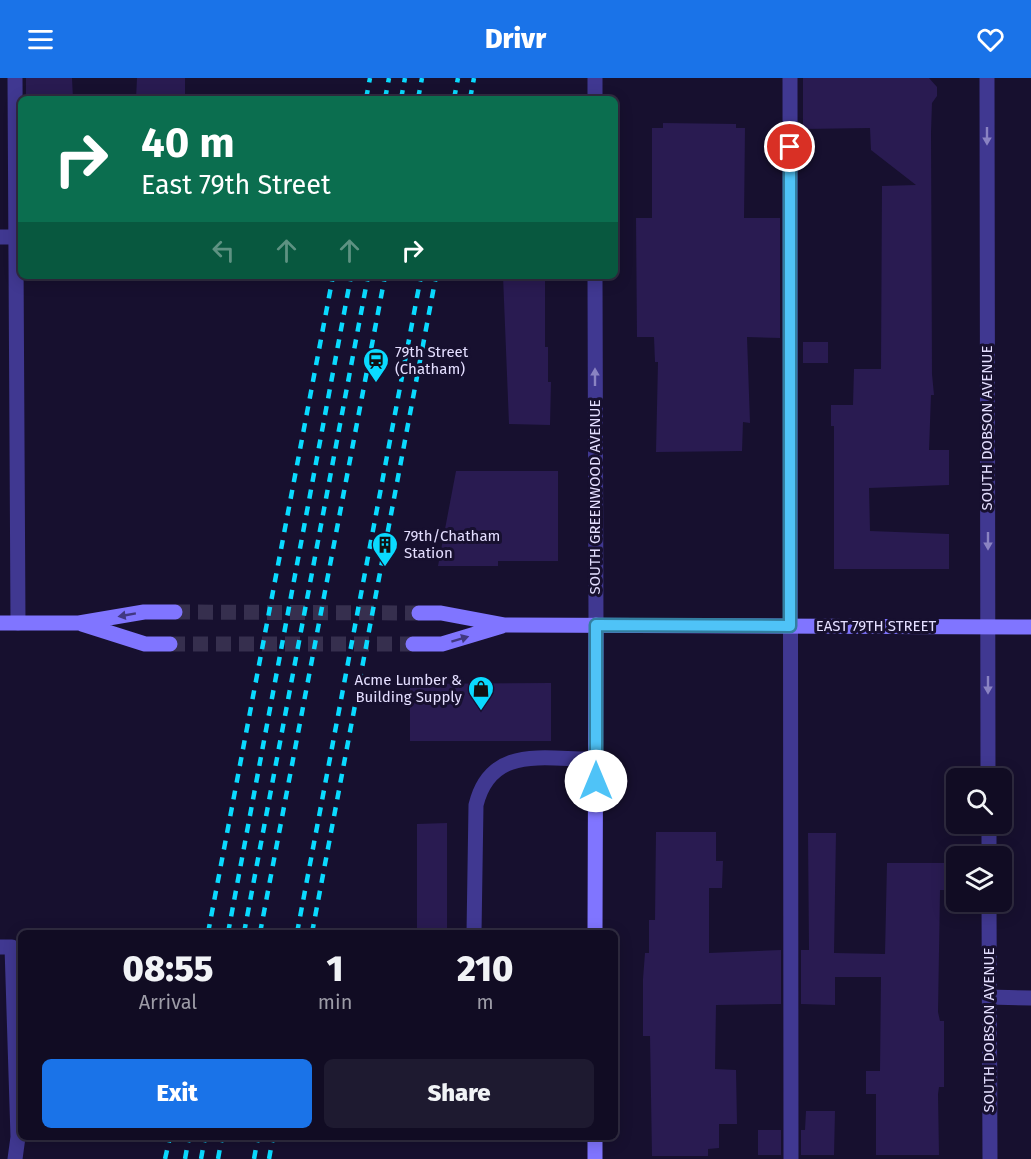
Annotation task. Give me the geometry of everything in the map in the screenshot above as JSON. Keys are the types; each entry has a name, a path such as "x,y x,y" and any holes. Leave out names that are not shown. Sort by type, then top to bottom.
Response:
{"main road":[{"path":"0,623 79,623 144,612 175,612"},
{"name":"EAST 79TH STREET","path":"418,613 441,613 505,625 1031,627"},
{"path":"79,623 145,644 170,644"},
{"name":"EAST 79TH STREET","path":"413,644 442,644 505,625"},
{"name":"SOUTH GREENWOOD AVENUE","path":"595,930 596,625"},
{"path":"595,1140 595,1159"}],"street":[{"path":"15,78 12,237 18,623"},
{"path":"595,78 595,96"},
{"path":"790,78 791,1159"},
{"name":"SOUTH DOBSON AVENUE","path":"987,78 988,768"},
{"name":"SOUTH GREENWOOD AVENUE","path":"595,279 596,625"},
{"path":"474,930 474,827 480,787 489,774 505,763 522,759 596,759"},
{"name":"SOUTH DOBSON AVENUE","path":"989,912 990,1159"},
{"path":"0,947 12,947 18,1137 15,1159"},
{"path":"989,997 1031,998"}],"building":[{"path":"26,78 72,78 73,96 26,96"},
{"path":"137,78 185,78 185,96 136,96"},
{"path":"803,78 929,78 937,87 937,96 932,103 931,132 934,395 931,395 929,450 949,450 949,485 869,488 870,531 949,534 949,569 834,569 834,426 831,426 831,405 853,405 854,369 881,369 882,186 916,185 871,150 870,128 803,129"},
{"path":"663,123 736,124 736,128 745,128 744,218 780,218 780,338 747,337 750,423 743,422 742,451 656,452 658,362 655,362 654,337 637,337 636,218 652,218 652,128 663,128"},
{"path":"503,279 545,279 545,347 548,347 548,382 551,382 550,425 509,424"},
{"path":"803,342 828,342 828,363 803,363"},
{"path":"456,471 558,471 558,561 498,561 498,566 438,566"},
{"name":"Acme Lumber & Building Supply","path":"551,683 551,741 410,741 410,684"},
{"path":"447,823 447,930 417,930 417,824"},
{"path":"656,832 716,832 716,861 723,861 722,888 709,888 709,953 781,950 781,1004 716,1005 715,1069 736,1070 737,1124 719,1124 719,1148 708,1149 708,1156 652,1156 650,1036 643,1036 643,979 645,953 649,953 649,920 655,920"},
{"path":"808,833 836,833 834,953 885,954 887,863 945,863 946,890 940,890 938,1012 940,1021 944,1021 944,1087 939,1087 938,1094 939,1155 876,1155 876,1094 866,1094 866,1071 880,1071 881,977 835,977 835,1005 801,1004 801,950 809,950"},
{"path":"806,1111 835,1111 834,1155 801,1155 801,1130 805,1130"},
{"path":"758,1130 781,1130 781,1155 758,1155"}],"tunnel":[{"path":"175,612 419,613"},
{"path":"170,644 413,644"}],"railway":[{"path":"367,96 370,78"},
{"path":"386,96 389,78"},
{"path":"402,96 405,78"},
{"path":"419,96 422,78"},
{"path":"455,96 458,78"},
{"path":"471,96 474,78"},
{"path":"209,930 332,279"},
{"path":"229,930 350,279"},
{"path":"245,930 367,279"},
{"path":"261,930 384,279"},
{"path":"298,930 420,279"},
{"path":"313,930 435,279"},
{"path":"165,1159 169,1140"},
{"path":"185,1159 188,1140"},
{"path":"201,1159 204,1140"},
{"path":"218,1159 221,1140"},
{"path":"254,1159 257,1140"},
{"path":"269,1159 272,1140"}],"place":[{"name":"79th Street (Chatham)","path":"376,384"},
{"name":"79th/Chatham Station","path":"385,568"},
{"name":"Acme Lumber & Building Supply","path":"481,712"}],"route":[{"path":"596,781 596,625 790,626 790,147"}]}
